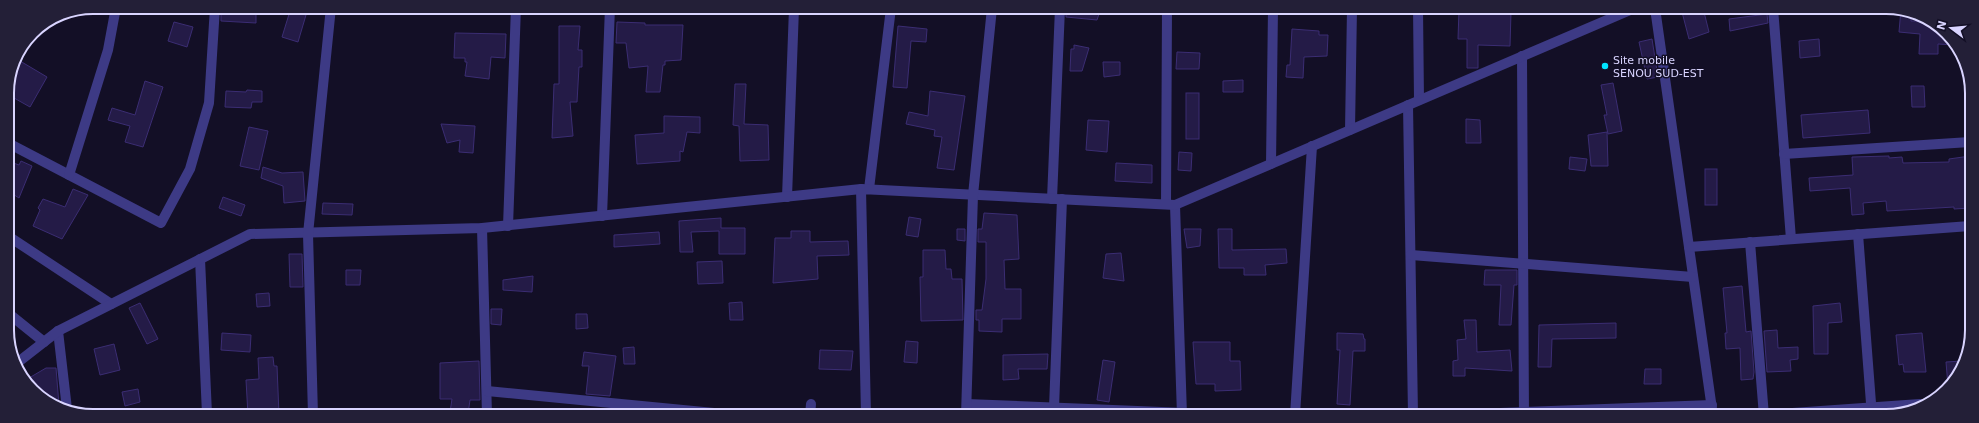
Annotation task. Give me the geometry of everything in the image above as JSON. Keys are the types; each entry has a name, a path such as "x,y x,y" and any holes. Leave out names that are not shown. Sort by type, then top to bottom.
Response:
{"street":[{"path":"69,175 108,50 115,14"},
{"path":"14,146 162,223 190,169 209,103 215,14"},
{"path":"313,409 308,234 330,14"},
{"path":"508,226 516,14"},
{"path":"602,216 610,14"},
{"path":"786,197 794,14"},
{"path":"866,409 865,189 890,14"},
{"path":"967,409 973,194 991,14"},
{"path":"1054,408 1060,14"},
{"path":"1167,14 1170,204 1184,409"},
{"path":"1271,164 1273,14"},
{"path":"1350,130 1352,14"},
{"path":"1418,14 1419,100"},
{"path":"20,360 58,331 250,234 308,234 482,228 865,189 1170,204 1271,164 1621,14"},
{"path":"1656,14 1712,409"},
{"path":"1773,14 1790,239"},
{"path":"1522,56 1524,409"},
{"path":"1408,105 1413,409"},
{"path":"1784,154 1965,142"},
{"path":"1294,409 1312,146"},
{"path":"1689,247 1965,226"},
{"path":"482,228 487,409"},
{"path":"1858,234 1871,409"},
{"path":"14,240 110,304"},
{"path":"1750,242 1764,409"},
{"path":"1411,254 1693,277"},
{"path":"200,259 207,409"},
{"path":"14,318 44,342"},
{"path":"58,331 66,404"},
{"path":"487,391 673,409"},
{"path":"811,404 811,409"},
{"path":"967,404 1003,409"},
{"path":"1673,409 1712,405"},
{"path":"1042,409 1061,409"}],"building":[{"path":"221,14 256,14 256,23 221,21"},
{"path":"289,14 306,15 298,42 282,37"},
{"path":"1066,14 1099,14 1097,20 1066,17"},
{"path":"1459,14 1511,14 1510,46 1478,45 1478,68 1467,68 1467,39 1458,39"},
{"path":"1683,14 1704,14 1709,32 1689,39"},
{"path":"1767,14 1768,23 1730,31 1729,19"},
{"path":"1900,16 1911,18 1911,21 1918,21 1931,28 1931,48 1938,48 1938,54 1919,54 1920,34 1899,32"},
{"path":"174,22 193,27 187,47 168,41"},
{"path":"617,22 645,23 645,25 683,25 681,60 665,61 665,65 663,65 660,92 646,92 648,66 629,68 626,43 616,43"},
{"path":"559,26 580,26 578,50 582,50 582,67 579,67 577,102 570,102 573,136 552,138 554,84 559,84"},
{"path":"898,26 927,29 926,42 911,41 907,88 893,87"},
{"path":"1292,29 1319,31 1319,35 1328,35 1327,56 1304,57 1303,78 1286,77 1287,65 1290,65"},
{"path":"455,33 506,34 505,58 491,57 489,79 465,76 467,62 465,62 465,58 454,58"},
{"path":"1652,39 1658,77 1647,79 1639,42"},
{"path":"1819,39 1820,56 1800,58 1799,41"},
{"path":"1074,45 1089,48 1082,71 1070,71 1071,49 1074,49"},
{"path":"1177,52 1200,53 1199,69 1176,69"},
{"path":"21,61 47,77 30,107 14,98 14,88"},
{"path":"1103,62 1120,62 1120,75 1104,77"},
{"path":"1243,80 1243,92 1223,92 1223,81"},
{"path":"145,81 163,87 143,147 125,142 130,126 108,120 112,108 135,115"},
{"path":"1613,83 1622,131 1608,134 1604,115 1607,115 1601,85"},
{"path":"735,84 746,84 744,124 768,125 769,160 740,161 739,126 733,125"},
{"path":"1911,86 1924,86 1925,107 1912,107"},
{"path":"247,90 262,91 262,102 252,102 251,108 225,107 226,91 246,92"},
{"path":"930,91 965,96 954,170 937,168 942,137 934,136 935,130 906,124 909,112 928,116"},
{"path":"1186,93 1199,93 1199,139 1186,139"},
{"path":"1868,110 1870,133 1803,138 1801,115"},
{"path":"664,116 700,117 700,133 687,132 683,152 680,151 680,161 637,164 635,135 664,133"},
{"path":"1466,119 1480,120 1481,143 1466,143"},
{"path":"1088,120 1109,121 1107,152 1086,150"},
{"path":"441,124 475,126 473,153 459,152 460,140 447,143"},
{"path":"249,127 268,131 259,170 240,166"},
{"path":"1607,132 1608,166 1591,166 1588,135"},
{"path":"1179,152 1192,153 1191,171 1178,170"},
{"path":"1570,157 1587,159 1585,171 1569,169"},
{"path":"1852,157 1902,157 1903,163 1949,162 1949,159 1965,157 1965,208 1954,209 1954,207 1887,211 1886,201 1863,203 1864,214 1852,215 1850,188 1810,191 1809,178 1853,175"},
{"path":"21,161 32,166 19,198 14,195 14,163 19,165"},
{"path":"1116,163 1152,165 1152,183 1115,181"},
{"path":"263,167 282,173 303,172 305,201 284,203 283,186 261,178"},
{"path":"1705,169 1717,169 1717,205 1705,205"},
{"path":"73,189 88,195 62,239 33,226 40,210 38,208 43,199 65,207"},
{"path":"223,197 245,205 241,216 219,208"},
{"path":"323,203 353,204 352,215 322,214"},
{"path":"984,213 1017,215 1019,259 1004,260 1005,289 1021,289 1021,319 1002,319 1002,332 979,331 979,320 976,320 976,310 982,310 986,279 986,242 978,242 978,229 982,229"},
{"path":"909,217 921,219 918,237 906,235"},
{"path":"721,218 721,228 745,228 745,254 719,254 719,231 691,232 693,252 680,252 679,221"},
{"path":"957,229 965,229 965,241 957,240"},
{"path":"1184,229 1201,229 1200,246 1187,248"},
{"path":"1218,229 1232,229 1232,250 1286,249 1287,263 1265,265 1266,275 1244,275 1244,268 1219,268"},
{"path":"791,231 810,231 810,242 848,241 849,255 817,256 818,279 773,283 775,238 791,238"},
{"path":"659,232 660,244 614,247 614,235"},
{"path":"923,250 945,250 946,269 951,269 952,279 962,279 963,320 921,321 920,277 923,277"},
{"path":"1121,253 1124,281 1103,278 1106,254"},
{"path":"289,254 302,254 303,287 290,287"},
{"path":"722,261 723,283 698,284 697,262"},
{"path":"346,270 361,270 360,285 346,285"},
{"path":"1485,270 1517,270 1517,285 1514,285 1511,325 1499,325 1501,285 1484,285"},
{"path":"533,276 532,292 503,290 503,280"},
{"path":"1742,286 1746,332 1751,331 1754,372 1753,379 1741,380 1740,348 1726,349 1725,333 1727,333 1723,288"},
{"path":"269,293 270,306 257,307 256,294"},
{"path":"742,302 743,320 730,320 729,303"},
{"path":"140,303 158,339 147,344 129,308"},
{"path":"1840,303 1842,322 1828,323 1828,354 1814,354 1813,306"},
{"path":"491,309 502,309 501,325 491,324"},
{"path":"576,314 587,314 588,328 576,329"},
{"path":"1464,320 1476,320 1477,352 1510,350 1512,371 1465,368 1465,376 1453,376 1453,361 1458,360 1457,340 1466,339"},
{"path":"1616,323 1616,338 1552,339 1551,367 1538,367 1539,325"},
{"path":"1777,330 1778,348 1798,347 1798,359 1790,360 1791,371 1767,372 1764,331"},
{"path":"222,333 251,335 250,352 221,350"},
{"path":"1337,333 1363,334 1365,339 1365,351 1353,351 1350,405 1337,404 1340,350 1337,350"},
{"path":"1922,333 1926,372 1904,372 1903,364 1899,365 1896,335"},
{"path":"906,341 918,342 917,363 904,362"},
{"path":"1193,342 1230,342 1230,361 1240,361 1241,390 1215,391 1215,384 1196,384"},
{"path":"114,344 120,370 100,375 94,349"},
{"path":"634,347 635,364 624,364 623,348"},
{"path":"820,350 853,351 851,370 819,369"},
{"path":"584,352 616,356 610,396 586,394 589,366 582,366"},
{"path":"1048,354 1047,369 1018,369 1019,379 1003,380 1003,355"},
{"path":"273,357 274,366 277,366 279,409 248,409 246,380 259,379 258,358"},
{"path":"1103,360 1115,362 1109,402 1097,400"},
{"path":"479,361 480,400 470,400 469,409 450,409 452,399 440,399 440,363"},
{"path":"1958,361 1947,379 1946,362"},
{"path":"46,368 56,368 59,401 45,393 30,378"},
{"path":"1645,369 1661,369 1661,384 1644,384"},
{"path":"138,389 140,402 125,406 122,392"}],"place":[{"name":"Site mobile SENOU SUD-EST","path":"1605,66"}]}
